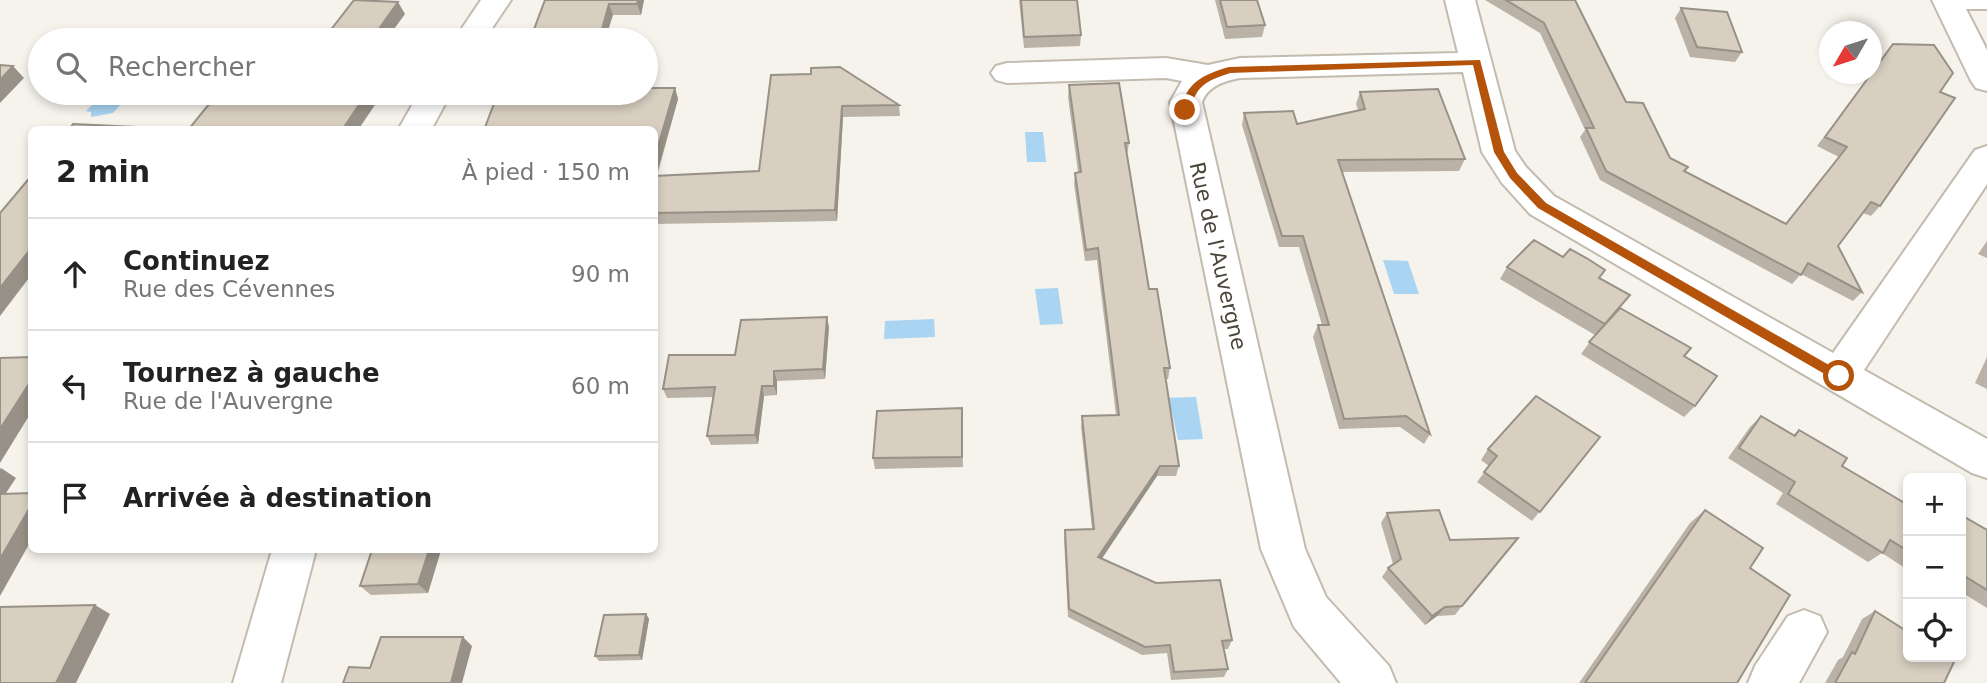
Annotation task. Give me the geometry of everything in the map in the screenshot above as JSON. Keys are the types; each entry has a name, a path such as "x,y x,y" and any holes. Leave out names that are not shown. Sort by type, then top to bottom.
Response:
{"street":[{"path":"477,28 496,0"},
{"path":"1460,0 1499,152 1514,175 1542,205 1987,460"},
{"path":"1947,0 1987,81"},
{"path":"1963,0 1987,0"},
{"path":"1007,73 1166,68 1211,76 1240,68 1477,62"},
{"name":"Rue de l'Auvergne","path":"1211,76 1190,92 1185,110 1283,549 1310,612 1372,683"},
{"path":"416,126 428,105"},
{"path":"1839,376 1987,158"},
{"path":"257,683 292,553"},
{"path":"1772,683 1804,632"}],"water":[{"path":"92,105 120,105 113,113 91,117 91,112 86,111"},
{"path":"1025,132 1043,132 1046,162 1027,162"},
{"path":"1383,260 1408,261 1419,294 1394,294"},
{"path":"1058,288 1063,324 1040,325 1035,289"},
{"path":"934,319 935,337 884,339 885,321"},
{"path":"1196,397 1203,439 1178,440 1172,412 1162,411 1161,398"}],"building":[{"path":"354,0 398,2 380,28 332,28"},
{"path":"545,0 638,0 637,4 609,4 602,28 534,28"},
{"path":"1021,0 1077,0 1081,35 1024,37"},
{"path":"1220,0 1257,0 1265,25 1227,27"},
{"path":"1506,0 1575,0 1626,102 1643,103 1670,158 1688,167 1684,171 1786,224 1847,147 1825,137 1864,84 1882,84 1882,59 1893,44 1934,45 1953,73 1940,92 1955,98 1880,206 1871,202 1838,246 1862,292 1808,263 1801,275 1606,171 1586,128 1594,128 1544,23"},
{"path":"1681,8 1727,12 1742,52 1697,47"},
{"path":"0,65 13,66 0,80"},
{"path":"840,67 899,105 842,106 835,210 658,213 658,176 759,171 771,75 811,74 811,68"},
{"path":"1119,83 1129,143 1125,143 1149,289 1157,289 1170,368 1164,368 1179,466 1160,466 1098,557 1156,583 1220,580 1232,640 1222,641 1228,669 1174,672 1170,645 1145,647 1069,609 1065,530 1094,529 1082,416 1119,415 1098,248 1086,250 1075,173 1081,172 1069,85"},
{"path":"658,88 675,88 658,146 658,126 486,126 493,105 658,105"},
{"path":"1438,89 1465,159 1338,160 1430,434 1406,416 1344,419 1318,325 1329,325 1303,236 1282,236 1244,113 1293,111 1297,124 1365,109 1360,92"},
{"path":"208,105 359,105 345,126 191,126"},
{"path":"73,124 114,126 72,126"},
{"path":"28,180 28,252 0,288 0,213"},
{"path":"1534,240 1563,257 1570,249 1588,259 1605,270 1599,278 1630,295 1605,324 1507,267"},
{"path":"1620,308 1691,348 1684,356 1717,376 1695,406 1589,342"},
{"path":"827,317 823,369 774,371 774,386 762,386 755,435 707,436 715,387 663,389 669,355 735,355 741,320"},
{"path":"28,357 28,385 0,429 0,358"},
{"path":"1536,396 1600,437 1540,512 1484,472 1497,456 1488,449"},
{"path":"962,408 962,457 873,458 877,411"},
{"path":"1761,416 1795,436 1799,430 1847,458 1842,466 1903,502 1903,548 1890,540 1883,553 1788,494 1795,482 1739,448"},
{"path":"28,493 28,511 0,559 0,494"},
{"path":"1439,510 1450,540 1518,538 1462,606 1445,607 1432,616 1388,568 1401,559 1387,513"},
{"path":"1705,510 1763,548 1750,568 1790,595 1737,683 1585,683"},
{"path":"1966,518 1987,530 1987,590 1966,577"},
{"path":"371,553 428,553 418,584 360,586"},
{"path":"95,605 56,683 0,683 0,607"},
{"path":"1875,611 1903,629 1903,662 1954,662 1944,683 1835,683 1852,652 1855,654"},
{"path":"646,614 639,655 595,656 604,615"},
{"path":"381,637 463,637 451,683 343,683 349,667 370,668"}],"route":[{"path":"1185,110 1187,97 1202,80 1219,72 1240,68 1477,62 1499,152 1514,175 1542,205 1839,376"}]}
